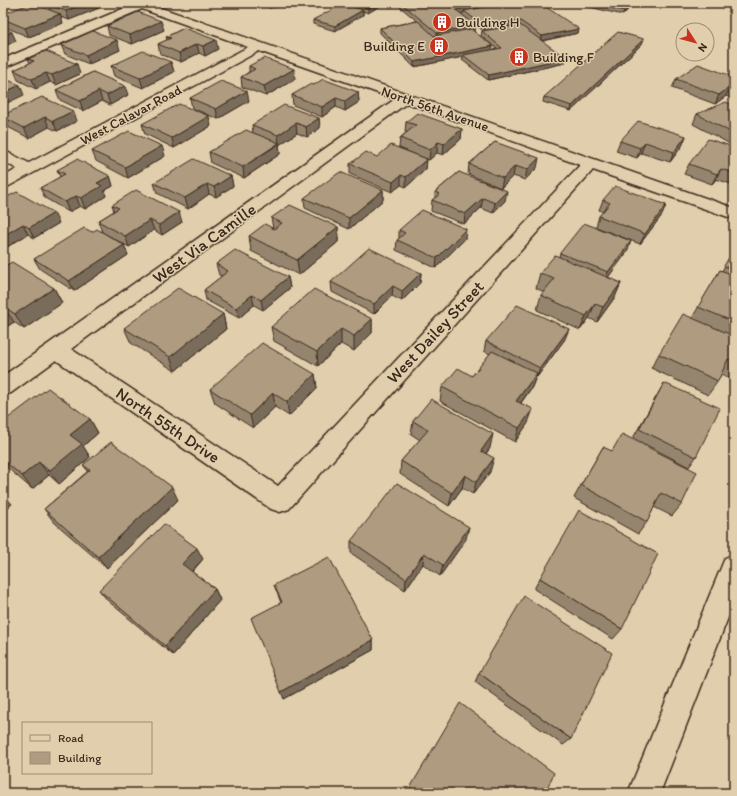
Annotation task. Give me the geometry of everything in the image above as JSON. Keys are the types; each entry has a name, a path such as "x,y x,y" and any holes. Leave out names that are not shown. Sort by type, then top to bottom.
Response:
{"street":[{"name":"North 56th Avenue","path":"139,4 734,214"},
{"path":"3,64 139,4"},
{"name":"West Calavar Road","path":"3,183 259,46"},
{"name":"West Via Camille","path":"3,387 406,98"},
{"path":"3,155 29,169"},
{"name":"West Dailey Street","path":"280,501 591,163"},
{"name":"North 55th Drive","path":"56,350 280,501"},
{"path":"644,793 734,567"}],"building":[{"path":"32,3 60,14 25,28 3,19 3,14"},
{"path":"86,3 66,11 48,4"},
{"path":"351,3 377,3 368,8"},
{"name":"Building H","path":"401,3 490,3 456,10 476,25 437,33"},
{"path":"505,3 540,3 579,29 542,36 519,20 485,27 464,11"},
{"path":"593,3 614,3 629,7 624,11"},
{"path":"342,4 363,10 335,26 313,20"},
{"path":"138,12 161,21 130,35 107,26"},
{"name":"Building E","path":"418,21 434,36 471,29 493,46 414,62 380,28"},
{"name":"Building F","path":"520,25 566,58 489,75 463,55 502,48 482,31"},
{"path":"3,28 12,32 3,36"},
{"path":"184,28 216,40 203,46 197,44 179,53 158,44 171,38 166,37"},
{"path":"93,31 117,40 86,55 61,45"},
{"path":"618,32 644,39 572,106 544,97"},
{"path":"46,51 77,64 52,75 46,73 32,79 14,70 34,61 28,59"},
{"path":"143,51 171,62 140,78 111,66"},
{"path":"264,58 294,69 264,86 241,77 255,69 249,66"},
{"path":"698,64 734,77 734,87 731,86 719,95 676,79"},
{"path":"93,72 125,86 107,95 99,91 80,101 56,90"},
{"path":"3,78 20,85 3,93"},
{"path":"323,79 358,92 345,101 336,98 322,107 292,95 311,84 314,85"},
{"path":"221,81 247,91 216,109 190,98"},
{"path":"42,97 73,111 53,121 45,117 24,128 3,117 3,115"},
{"path":"726,102 734,106 734,134 697,114"},
{"path":"179,104 209,116 172,138 142,124"},
{"path":"284,105 319,118 306,127 296,123 278,135 252,125"},
{"path":"417,113 462,129 444,144 438,142 430,150 400,138 416,125 406,122"},
{"path":"638,121 686,136 674,152 645,142 640,148 620,141"},
{"path":"246,130 279,143 243,167 209,152"},
{"path":"129,131 162,146 125,167 92,151"},
{"path":"708,139 734,147 734,173 721,169 717,174 689,164"},
{"path":"495,142 539,158 527,170 515,166 503,178 469,164"},
{"path":"391,145 427,159 406,177 401,175 393,182 350,164 366,152 377,157"},
{"path":"77,159 110,176 97,183 102,186 81,198 76,196 65,202 40,188 65,174 57,170"},
{"path":"194,159 231,176 214,187 207,184 185,198 154,183"},
{"path":"340,172 383,190 349,218 304,198"},
{"path":"459,172 507,191 495,203 483,198 465,214 432,200 440,194 435,192"},
{"path":"615,186 666,205 645,234 599,216 610,203 603,200"},
{"path":"136,190 179,212 159,225 150,220 125,236 98,221 119,208 112,205"},
{"path":"17,192 54,213 29,228 23,224 3,236 3,199"},
{"path":"290,205 338,227 297,260 249,236 265,224 274,229 282,223 271,218"},
{"path":"422,210 466,229 437,258 397,240 405,233 399,230"},
{"path":"584,223 631,241 608,272 560,253"},
{"path":"84,228 92,232 97,229 124,245 69,281 34,259"},
{"path":"369,248 421,273 402,291 393,286 374,304 331,282"},
{"path":"734,249 734,270 724,266"},
{"path":"235,250 288,277 261,300 252,295 236,308 204,290 228,271 216,264"},
{"path":"555,255 621,283 603,307 595,304 586,316 541,295 554,279 540,273"},
{"path":"12,262 54,288 15,314 4,307 3,308 3,267"},
{"path":"720,270 734,275 734,322 698,307"},
{"path":"178,288 223,314 170,357 124,328"},
{"path":"314,289 372,319 354,336 341,329 317,352 271,327"},
{"path":"517,305 569,329 540,368 486,341"},
{"path":"683,314 734,336 734,362 728,359 718,381 659,354"},
{"path":"262,343 315,374 287,402 273,393 250,415 210,389"},
{"path":"492,351 537,373 516,401 533,409 519,428 442,387 458,368 472,376"},
{"path":"664,383 720,408 696,457 639,429"},
{"path":"48,388 90,419 70,435 82,444 49,471 39,462 22,476 3,460 3,422"},
{"path":"431,399 493,434 481,451 494,458 476,482 465,475 452,493 401,461 428,430 413,421"},
{"path":"622,434 697,472 682,504 661,493 647,522 581,485 603,447 612,451"},
{"path":"111,442 172,487 98,557 44,509 90,470 83,465"},
{"path":"397,483 469,527 443,565 424,553 406,579 351,541"},
{"path":"579,510 658,554 622,629 540,578"},
{"path":"164,524 197,548 182,564 215,589 165,646 99,590"},
{"path":"329,557 373,640 281,692 251,618 282,602 274,585"},
{"path":"524,596 612,653 571,739 479,673"},
{"path":"460,703 554,773 545,793 407,793"}],"place":[{"name":"Building H","path":"442,22"},
{"name":"Building E","path":"439,46"},
{"name":"Building F","path":"519,57"}]}
